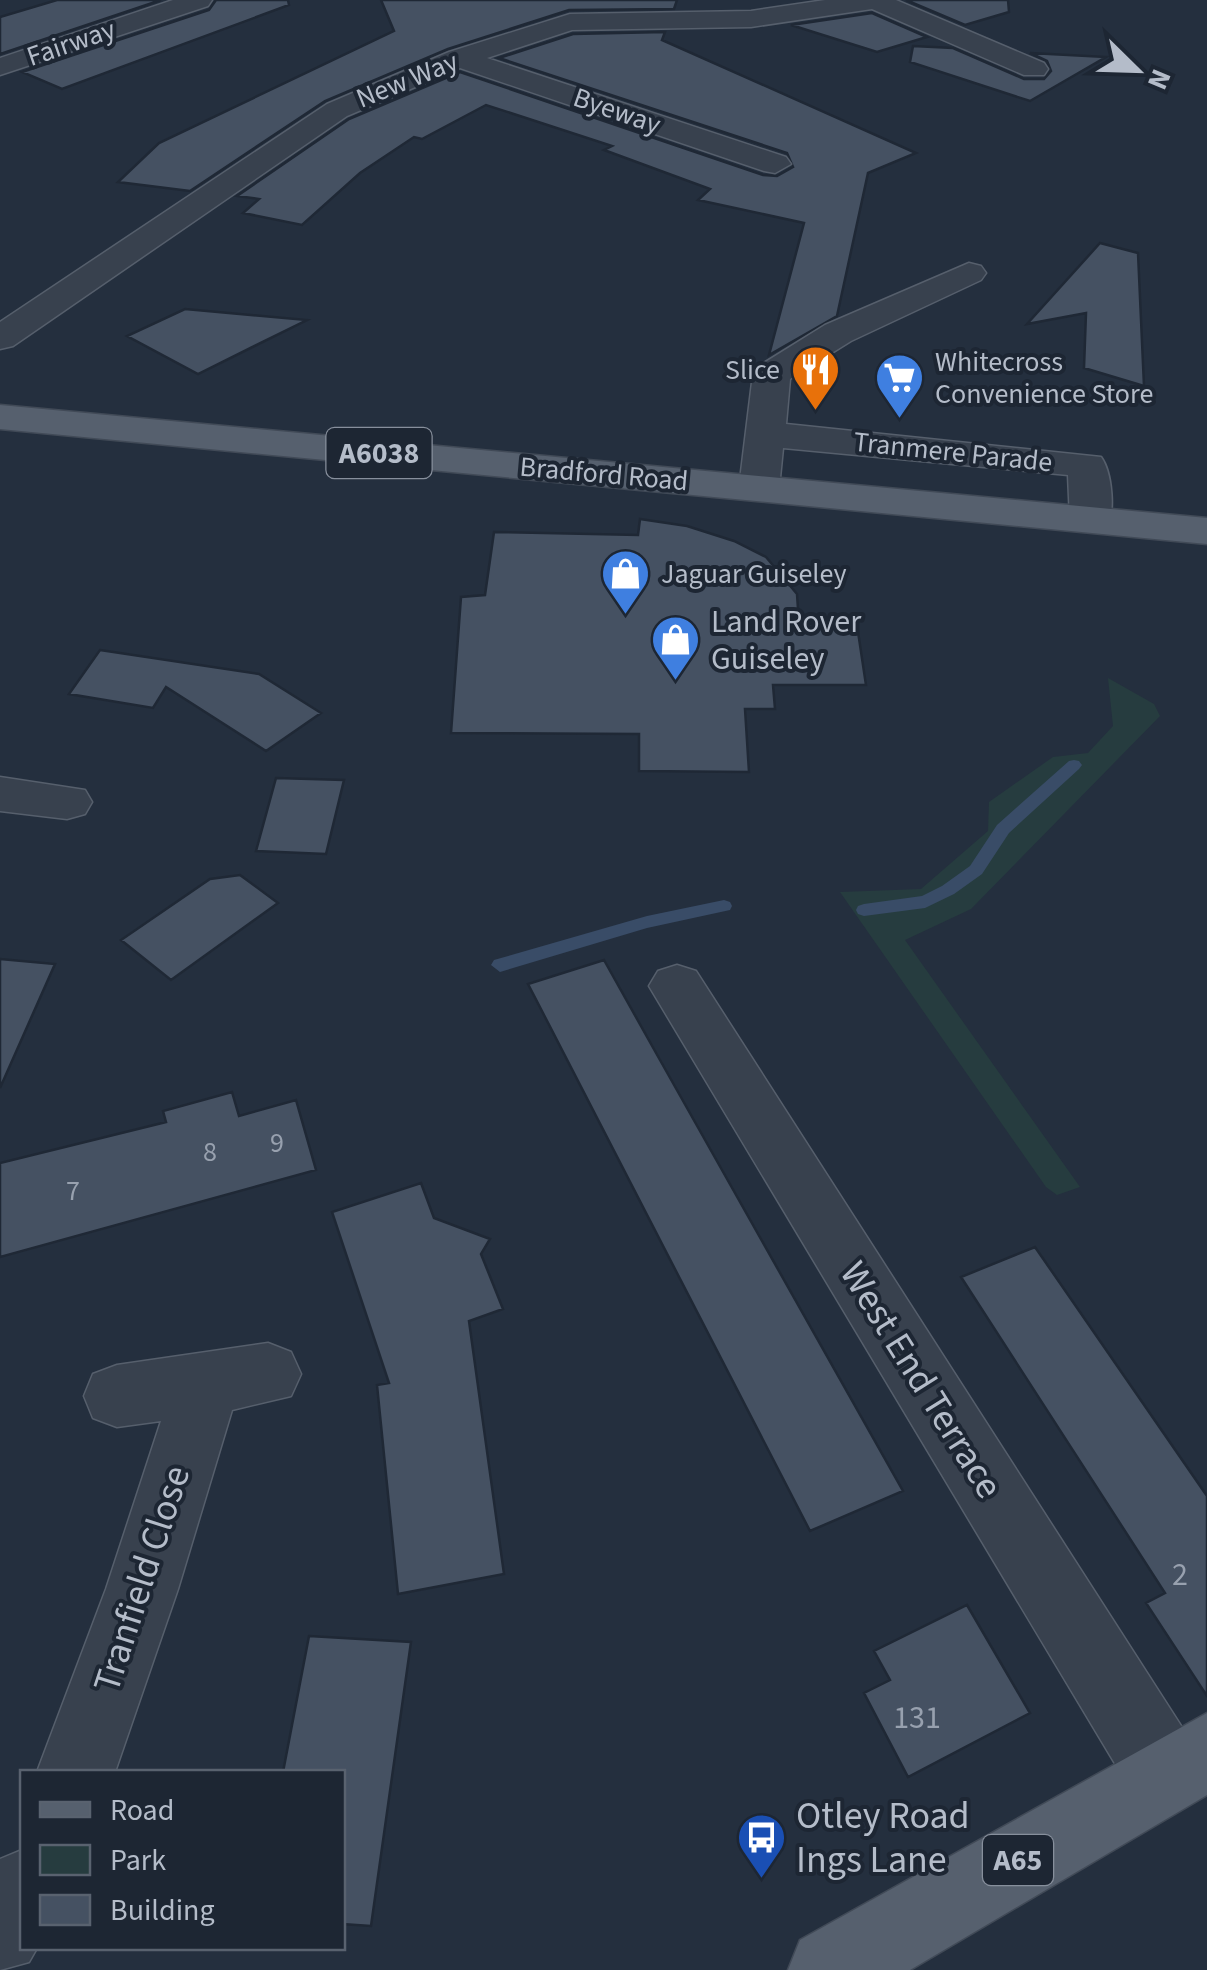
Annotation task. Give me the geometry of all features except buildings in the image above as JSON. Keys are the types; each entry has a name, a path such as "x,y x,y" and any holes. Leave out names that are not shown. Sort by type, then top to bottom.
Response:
{"main road":[{"name":"Bradford Road","path":"0,417 1207,531"},
{"name":"A65","path":"830,1970 1186,1763"}],"street":[{"name":"Fairway","path":"0,67 199,0"},
{"name":"New Way","path":"6,327 337,110 459,58 570,22 751,20 877,0"},
{"path":"877,0 1034,69"},
{"path":"536,7 570,22"},
{"name":"Byeway","path":"459,58 775,164"},
{"path":"759,488 772,374 838,333 970,273"},
{"name":"Tranmere Parade","path":"764,434 1087,465 1092,520"},
{"path":"0,794 67,802"},
{"name":"West End Terrace","path":"676,986 1186,1763"},
{"name":"Tranfield Close","path":"77,1770 142,1589 237,1379 117,1396"},
{"path":"0,1932 20,1895"}],"green space":[{"path":"1108,678 1154,704 1160,716 971,909 905,940 1080,1187 1057,1195 1046,1187 840,892 921,889 988,831 989,802 1053,757 1088,753 1113,726"}],"waterway":[{"path":"864,910 925,902 948,890 976,870 1003,829 1074,765"},
{"path":"500,965 647,922 724,906"}],"place":[{"name":"Slice","path":"815,412"},
{"name":"Whitecross Convenience Store","path":"900,420"},
{"name":"Jaguar Guiseley","path":"626,616"},
{"name":"Land Rover Guiseley","path":"676,682"},
{"name":"Otley Road Ings Lane","path":"761,1880"}]}
